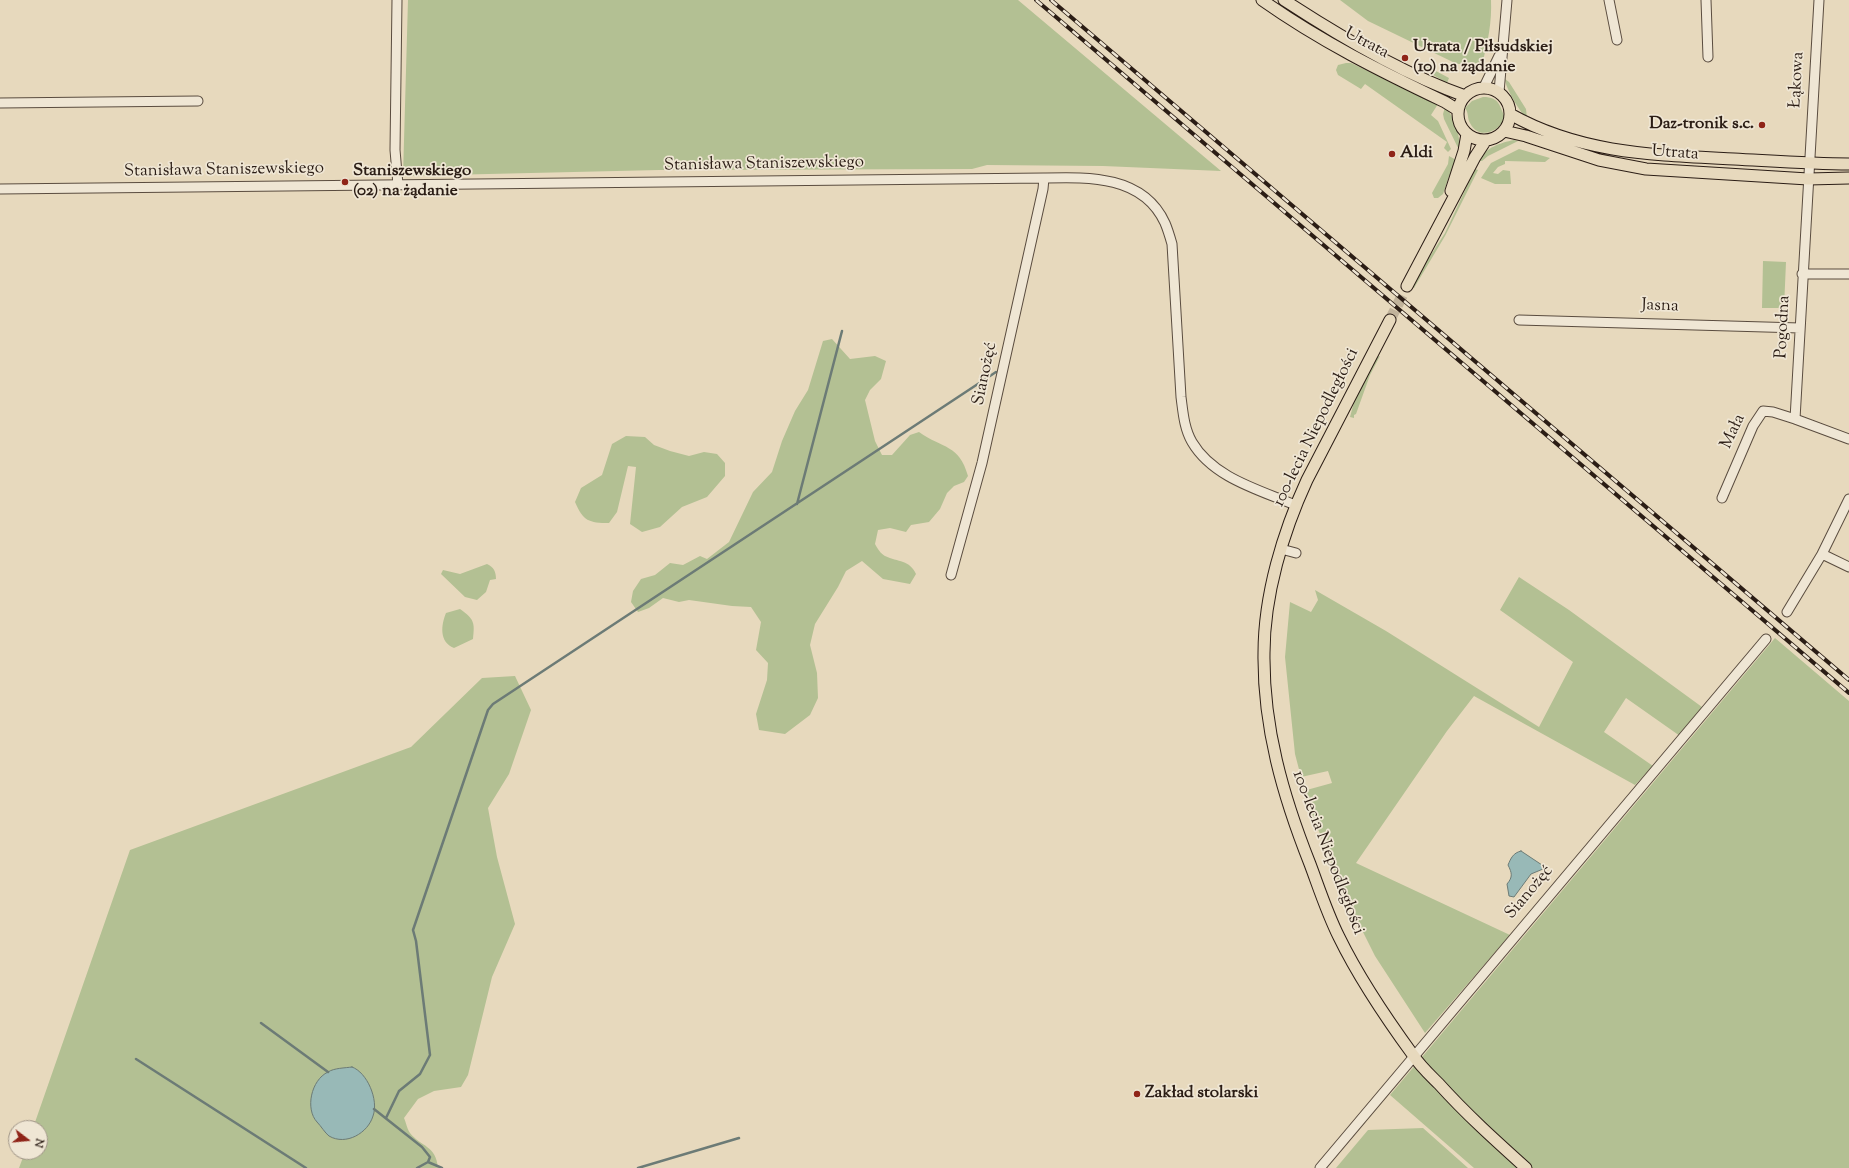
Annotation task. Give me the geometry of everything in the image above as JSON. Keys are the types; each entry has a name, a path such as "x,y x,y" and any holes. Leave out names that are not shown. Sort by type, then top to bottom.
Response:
{"main road":[{"name":"Utrata","path":"1262,0 1358,60 1445,102 1458,110"},
{"name":"Utrata","path":"1284,0 1360,47 1448,90 1465,96"},
{"path":"1477,88 1484,88 1499,92 1507,102 1510,114 1508,126 1498,137 1486,140 1477,139 1467,134 1460,124 1458,110 1465,96 1477,88"},
{"name":"Utrata","path":"1510,114 1554,134 1593,146 1631,153 1849,164"},
{"name":"Utrata","path":"1504,131 1526,136 1599,160 1633,167 1671,172 1808,179 1849,178"},
{"path":"1434,234 1454,182 1464,151 1467,134"},
{"path":"1408,286 1475,157 1486,140"},
{"name":"100-lecia Niepodległości","path":"1390,320 1307,480 1296,505 1281,549 1271,594 1264,652 1269,726 1279,774 1292,818 1339,937 1365,984 1414,1057 1461,1108 1526,1168"}],"street":[{"path":"397,0 395,150 398,185"},
{"path":"1499,92 1502,49 1506,30 1507,0"},
{"path":"1609,0 1617,40"},
{"path":"1706,0 1708,57"},
{"name":"Łąkowa","path":"1808,179 1819,0"},
{"path":"1484,88 1502,49"},
{"path":"0,103 198,101"},
{"name":"Stanisława Staniszewskiego","path":"0,189 1044,178 1086,178 1113,181 1136,192 1154,206 1165,223 1172,244 1181,397 1184,420 1191,441 1201,455 1215,468 1232,478 1296,505"},
{"name":"Sianożęć","path":"951,575 984,455 1043,189 1044,178"},
{"name":"Pogodna","path":"1795,419 1808,179"},
{"path":"1802,274 1849,274"},
{"name":"Jasna","path":"1519,320 1800,328"},
{"name":"Mała","path":"1722,498 1762,411 1773,412 1795,419"},
{"path":"1795,419 1849,439"},
{"path":"1787,612 1822,554 1849,499"},
{"path":"1281,549 1296,553"},
{"path":"1822,554 1849,567"},
{"name":"Sianożęć","path":"1320,1168 1766,639"}],"green space":[{"path":"408,0 1018,0 1221,171 1103,166 987,165 972,169 659,170 403,176"},
{"path":"1340,0 1491,0 1489,32 1482,64 1457,64 1368,21"},
{"path":"1417,61 1449,78 1447,83 1416,65"},
{"path":"1351,63 1438,104 1431,115 1438,121 1451,149 1448,152 1444,148 1447,142 1365,84 1361,89 1338,75 1336,70 1338,65"},
{"path":"1505,79 1509,82 1526,109 1527,118 1513,100 1507,88"},
{"path":"1483,97 1489,97 1496,101 1506,119 1498,127 1483,133 1478,132 1474,128 1469,121 1465,108 1472,101"},
{"path":"1445,107 1452,116 1457,128 1460,152 1444,119 1443,114"},
{"path":"1514,140 1518,141 1488,156 1482,161 1479,161 1485,152 1494,146"},
{"path":"1519,149 1550,158 1545,162 1505,161 1505,164 1498,167 1493,173 1498,174 1503,170 1510,171 1511,184 1495,184 1481,178 1491,163"},
{"path":"1449,156 1458,161 1449,176 1443,194 1438,198 1434,198 1432,193 1448,164"},
{"path":"1475,169 1478,170 1445,236 1414,288 1412,288 1423,267 1445,233"},
{"path":"1763,261 1786,262 1784,308 1762,308"},
{"path":"832,339 850,359 875,356 886,361 881,379 870,390 865,400 875,441 882,455 892,455 910,435 919,432 955,452 960,458 968,476 964,482 954,486 947,493 940,509 929,522 911,525 906,532 890,528 878,530 875,544 878,549 885,556 907,564 916,574 910,584 883,579 862,561 846,571 815,624 810,645 817,673 818,698 810,715 785,734 759,730 756,714 767,680 768,663 756,650 761,622 751,607 689,600 679,602 663,598 649,608 638,612 631,602 633,591 641,579 655,575 670,563 683,565 700,556 707,559 729,542 753,492 772,472 782,441 795,411 808,390 823,341"},
{"path":"1380,356 1370,375 1356,414 1354,415 1354,418 1350,417 1354,402 1377,357"},
{"path":"626,436 645,437 654,445 689,456 704,452 717,454 725,463 725,476 707,497 682,507 660,527 642,532 630,524 636,467 628,466 617,512 609,523 588,520 581,513 575,502 581,488 602,475 612,444"},
{"path":"487,564 494,570 496,579 490,580 486,592 477,600 465,597 441,574 443,570 460,574"},
{"path":"1519,577 1569,610 1702,707 1680,736 1626,698 1604,732 1653,766 1635,785 1474,696 1447,731 1356,863 1510,935 1425,1033 1375,956 1342,890 1303,791 1332,783 1328,771 1301,777 1295,754 1285,657 1290,602 1311,612 1318,600 1315,590 1386,631 1539,727 1573,662 1500,610"},
{"path":"460,609 471,618 474,629 473,639 454,648 446,642 442,633 442,628 446,613"},
{"path":"1775,638 1849,701 1849,1168 1474,1168 1390,1095"},
{"path":"515,676 531,710 509,774 488,808 497,857 515,924 492,977 468,1075 461,1087 434,1091 418,1099 404,1118 408,1130 414,1138 427,1147 434,1155 437,1160 438,1168 19,1168 22,1160 48,1160 48,1120 36,1120 130,850 411,747 482,678"},
{"path":"1423,1128 1468,1168 1336,1168 1368,1130"}],"water":[{"path":"1521,851 1542,865 1543,869 1531,874 1514,897 1509,896 1507,884 1511,875 1508,865 1514,854"},
{"path":"352,1067 367,1080 370,1087 374,1102 373,1116 366,1128 356,1136 349,1139 336,1139 328,1135 313,1116 311,1110 312,1095 317,1081 322,1076 333,1070"}],"waterway":[{"path":"797,504 842,331"},
{"path":"386,1118 399,1091 420,1074 430,1055 416,941 413,930 488,710 493,704 996,372"},
{"path":"261,1023 328,1072"},
{"path":"136,1059 306,1168"},
{"path":"374,1109 422,1147 430,1157 428,1162 417,1168"},
{"path":"638,1168 739,1138"},
{"path":"428,1162 442,1168"}],"tunnel":[{"path":"1390,320 1407,286"}],"railway":[{"path":"1036,0 1849,693"},
{"path":"1051,0 1849,680"}],"place":[{"name":"Utrata / Piłsudskiej (10) na żądanie","path":"1405,58"},
{"name":"Daz-tronik s.c.","path":"1762,125"},
{"name":"Aldi","path":"1392,154"},
{"name":"Staniszewskiego (02) na żądanie","path":"345,182"},
{"name":"Zakład stolarski","path":"1137,1094"}]}
